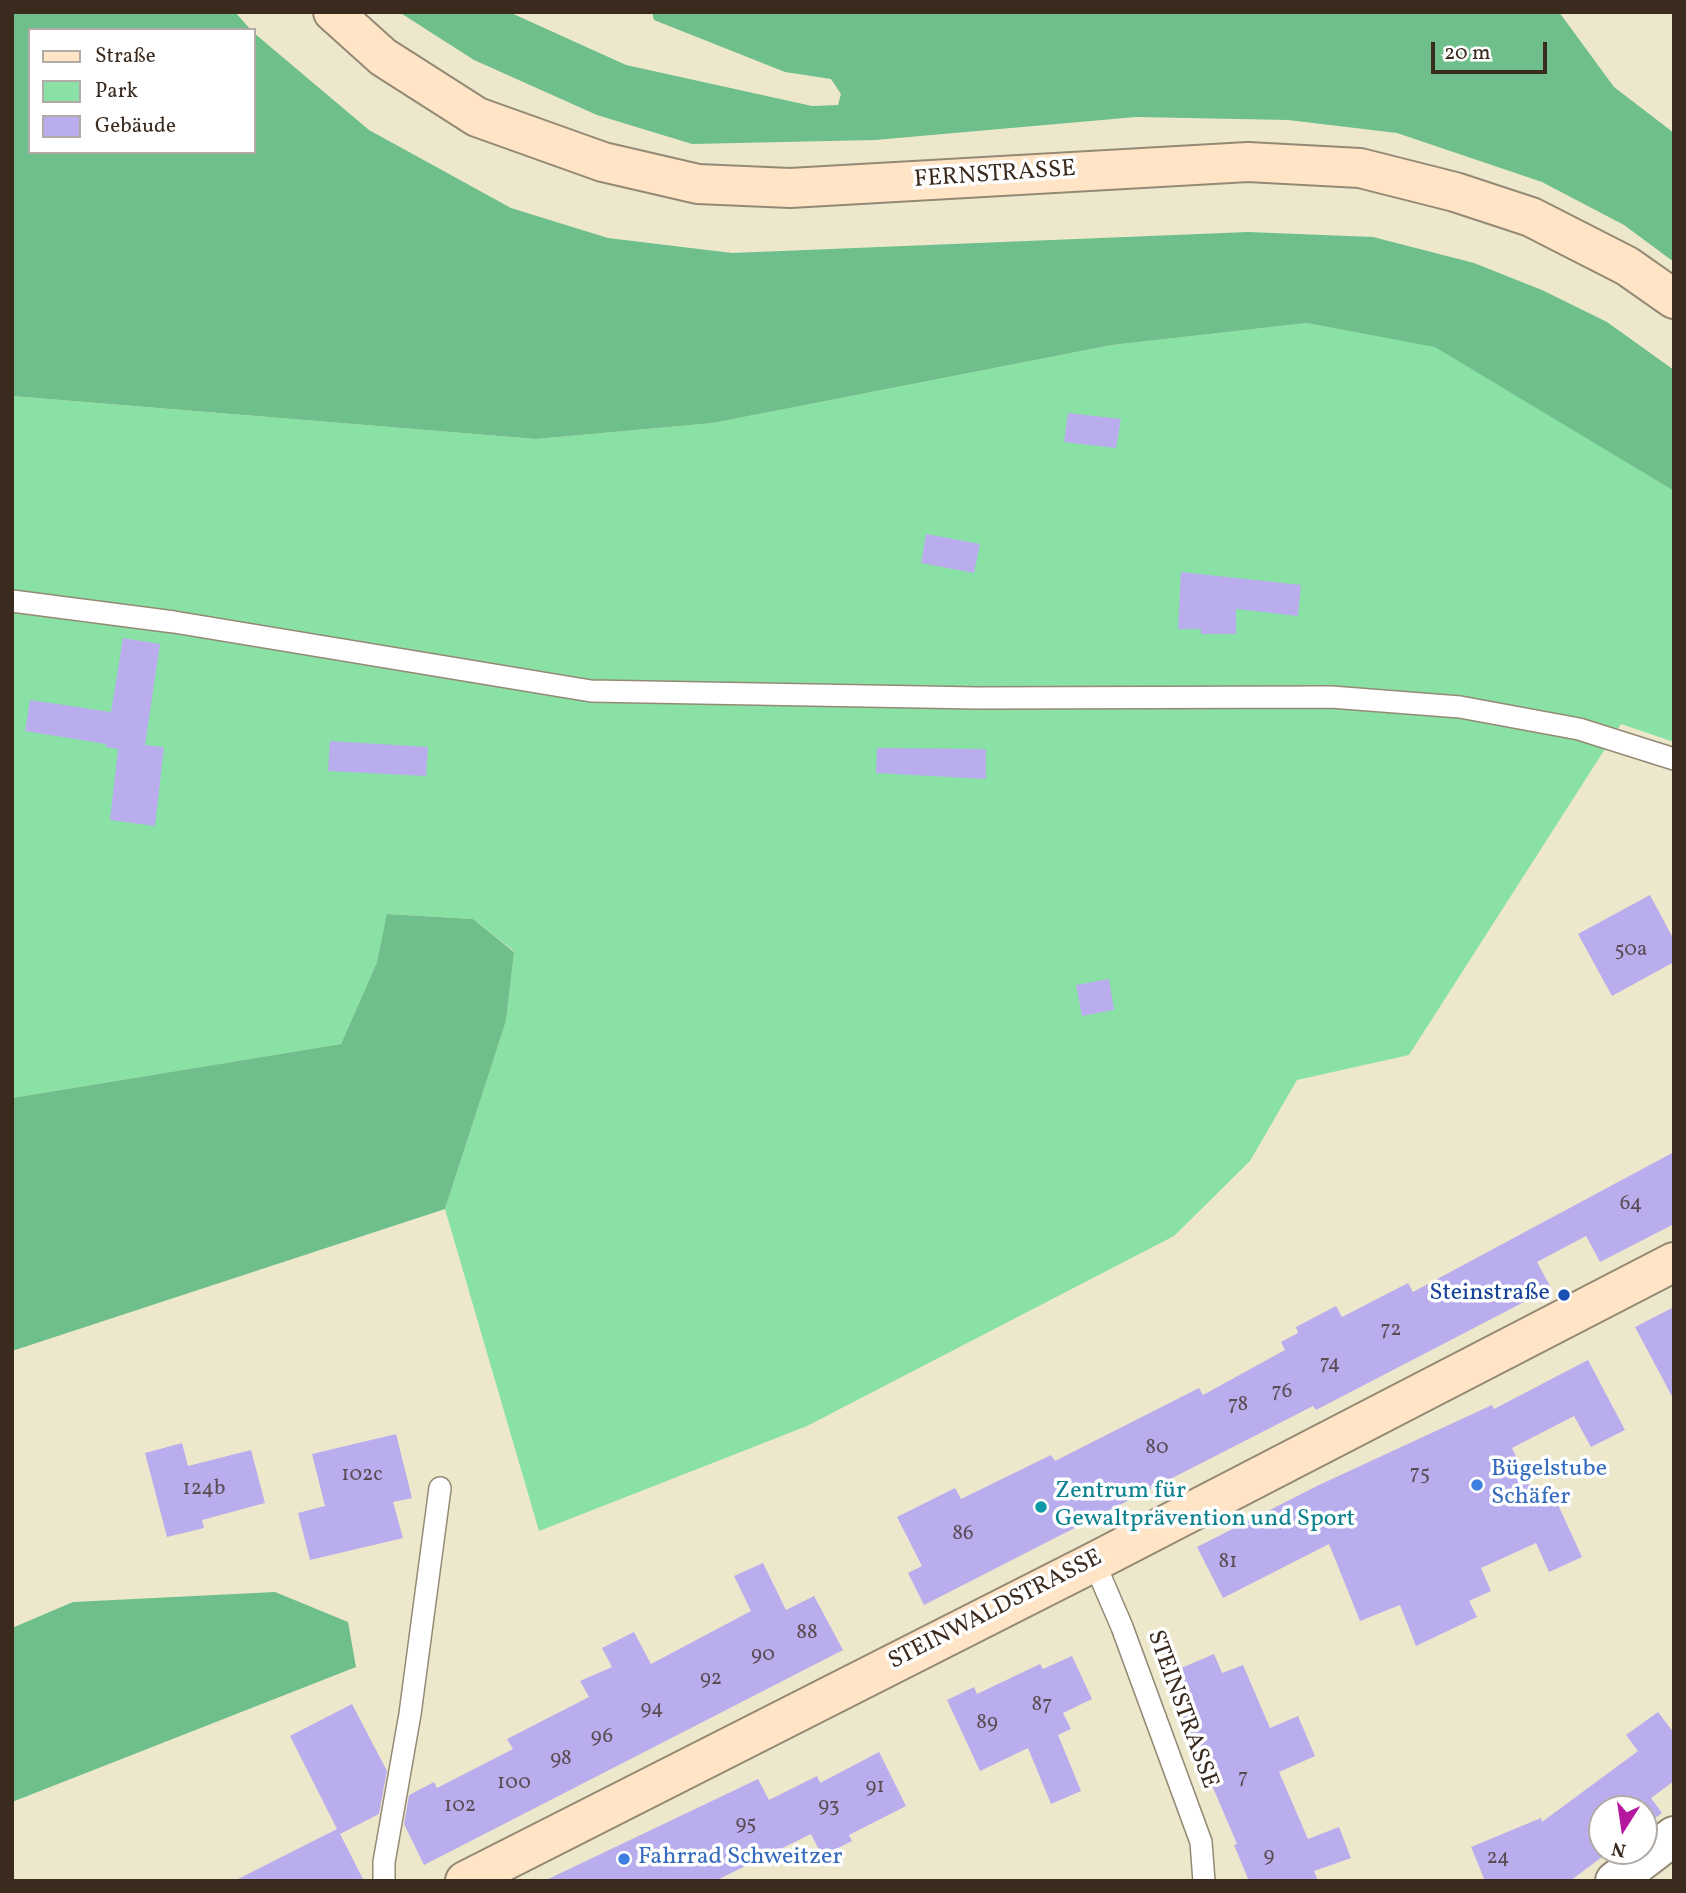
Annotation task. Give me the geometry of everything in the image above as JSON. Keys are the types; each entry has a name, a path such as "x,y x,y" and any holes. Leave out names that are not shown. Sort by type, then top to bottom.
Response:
{"main road":[{"name":"FERNSTRASSE","path":"332,12 383,58 477,117 603,163 698,184 803,187 1248,162 1360,168 1455,192 1531,216 1627,266 1674,299"},
{"name":"STEINWALDSTRASSE","path":"465,1881 1094,1562 1674,1262"}],"street":[{"path":"1615,1881 1674,1836"}],"lane":[{"path":"12,601 174,622 591,691 976,698 1331,697 1460,707 1579,729 1674,759"},
{"path":"383,1881 410,1714 440,1488"},
{"name":"STEINSTRASSE","path":"1094,1562 1122,1627 1201,1842 1204,1881"}],"green space":[{"path":"12,12 235,12 249,28 28,28 28,154 256,154 256,35 369,130 511,208 608,238 732,253 1248,232 1373,237 1474,263 1542,290 1607,322 1674,370 1674,491 1435,347 1307,323 1112,345 713,423 536,439 12,396"},
{"path":"399,12 509,12 626,65 812,106 838,105 841,94 831,79 785,72 654,20 652,12 1559,12 1614,87 1674,133 1674,262 1624,225 1542,182 1397,133 1288,120 1136,117 875,140 692,144 597,115 474,60"},
{"path":"1307,323 1435,346 1674,491 1674,742 1621,724 1409,1055 1297,1080 1250,1161 1174,1236 807,1426 539,1531 445,1209 506,1021 514,951 473,919 388,914 377,962 341,1044 12,1098 12,396 536,439 713,423 1112,345"},
{"path":"387,914 473,919 514,952 506,1021 445,1209 12,1351 12,1098 341,1044 377,962"},
{"path":"275,1592 348,1622 356,1667 12,1802 12,1628 73,1602"}],"building":[{"path":"1068,413 1121,419 1116,448 1064,442"},
{"path":"926,534 980,544 974,573 921,563"},
{"path":"1181,572 1301,585 1298,616 1236,609 1236,634 1201,634 1201,629 1178,629"},
{"path":"123,638 160,644 145,745 164,747 155,826 110,820 118,749 106,747 106,744 25,731 30,700 111,712"},
{"path":"330,741 428,747 426,776 328,771"},
{"path":"877,748 986,749 986,779 876,773"},
{"path":"1650,895 1674,940 1674,962 1612,996 1578,934"},
{"path":"1109,979 1114,1010 1082,1016 1076,985"},
{"path":"1674,1152 1674,1224 1600,1262 1586,1236 1537,1262 1551,1288 1316,1410 1313,1406 924,1605 908,1573 922,1566 897,1517 955,1488 961,1499 1051,1455 1055,1461 1199,1388 1203,1395 1285,1350 1281,1342 1298,1333 1296,1327 1336,1306 1342,1317 1408,1283 1413,1292"},
{"path":"1674,1307 1674,1400 1635,1327"},
{"path":"1588,1360 1625,1430 1591,1447 1574,1416 1512,1448 1538,1503 1554,1496 1582,1557 1549,1572 1536,1543 1481,1568 1491,1591 1469,1601 1477,1617 1416,1646 1400,1605 1360,1621 1329,1544 1223,1598 1197,1547 1319,1485 1492,1405 1494,1409"},
{"path":"396,1434 412,1498 393,1502 403,1538 310,1560 298,1513 325,1506 312,1454"},
{"path":"182,1443 188,1466 251,1450 265,1503 202,1520 204,1528 167,1537 145,1453"},
{"path":"763,1563 786,1610 814,1596 843,1650 424,1865 404,1824 409,1795 434,1782 437,1788 513,1749 507,1739 589,1697 580,1681 612,1667 602,1648 634,1632 651,1664 751,1611 734,1576"},
{"path":"1214,1654 1222,1673 1243,1665 1270,1728 1298,1716 1315,1756 1279,1772 1308,1839 1339,1827 1351,1858 1314,1871 1318,1881 1249,1881 1234,1845 1237,1844 1165,1675"},
{"path":"1072,1656 1092,1699 1063,1713 1071,1729 1058,1735 1081,1791 1051,1804 1028,1748 980,1771 947,1700 974,1687 977,1694 1040,1664 1043,1669"},
{"path":"352,1704 387,1771 379,1814 340,1834 364,1881 234,1881 337,1829 290,1736"},
{"path":"1658,1712 1674,1733 1674,1781 1655,1795 1588,1795 1588,1865 1591,1865 1570,1881 1485,1881 1471,1847 1541,1818 1542,1822 1638,1751 1626,1735"},
{"path":"879,1752 906,1806 849,1835 852,1841 822,1856 811,1834 715,1881 544,1881 758,1779 769,1800 817,1776 820,1783"}],"place":[{"name":"Steinstraße","path":"1564,1295"},
{"name":"Bügelstube Schäfer","path":"1477,1485"},
{"name":"Zentrum für Gewaltprävention und Sport","path":"1041,1507"},
{"name":"Fahrrad Schweitzer","path":"624,1859"}]}
